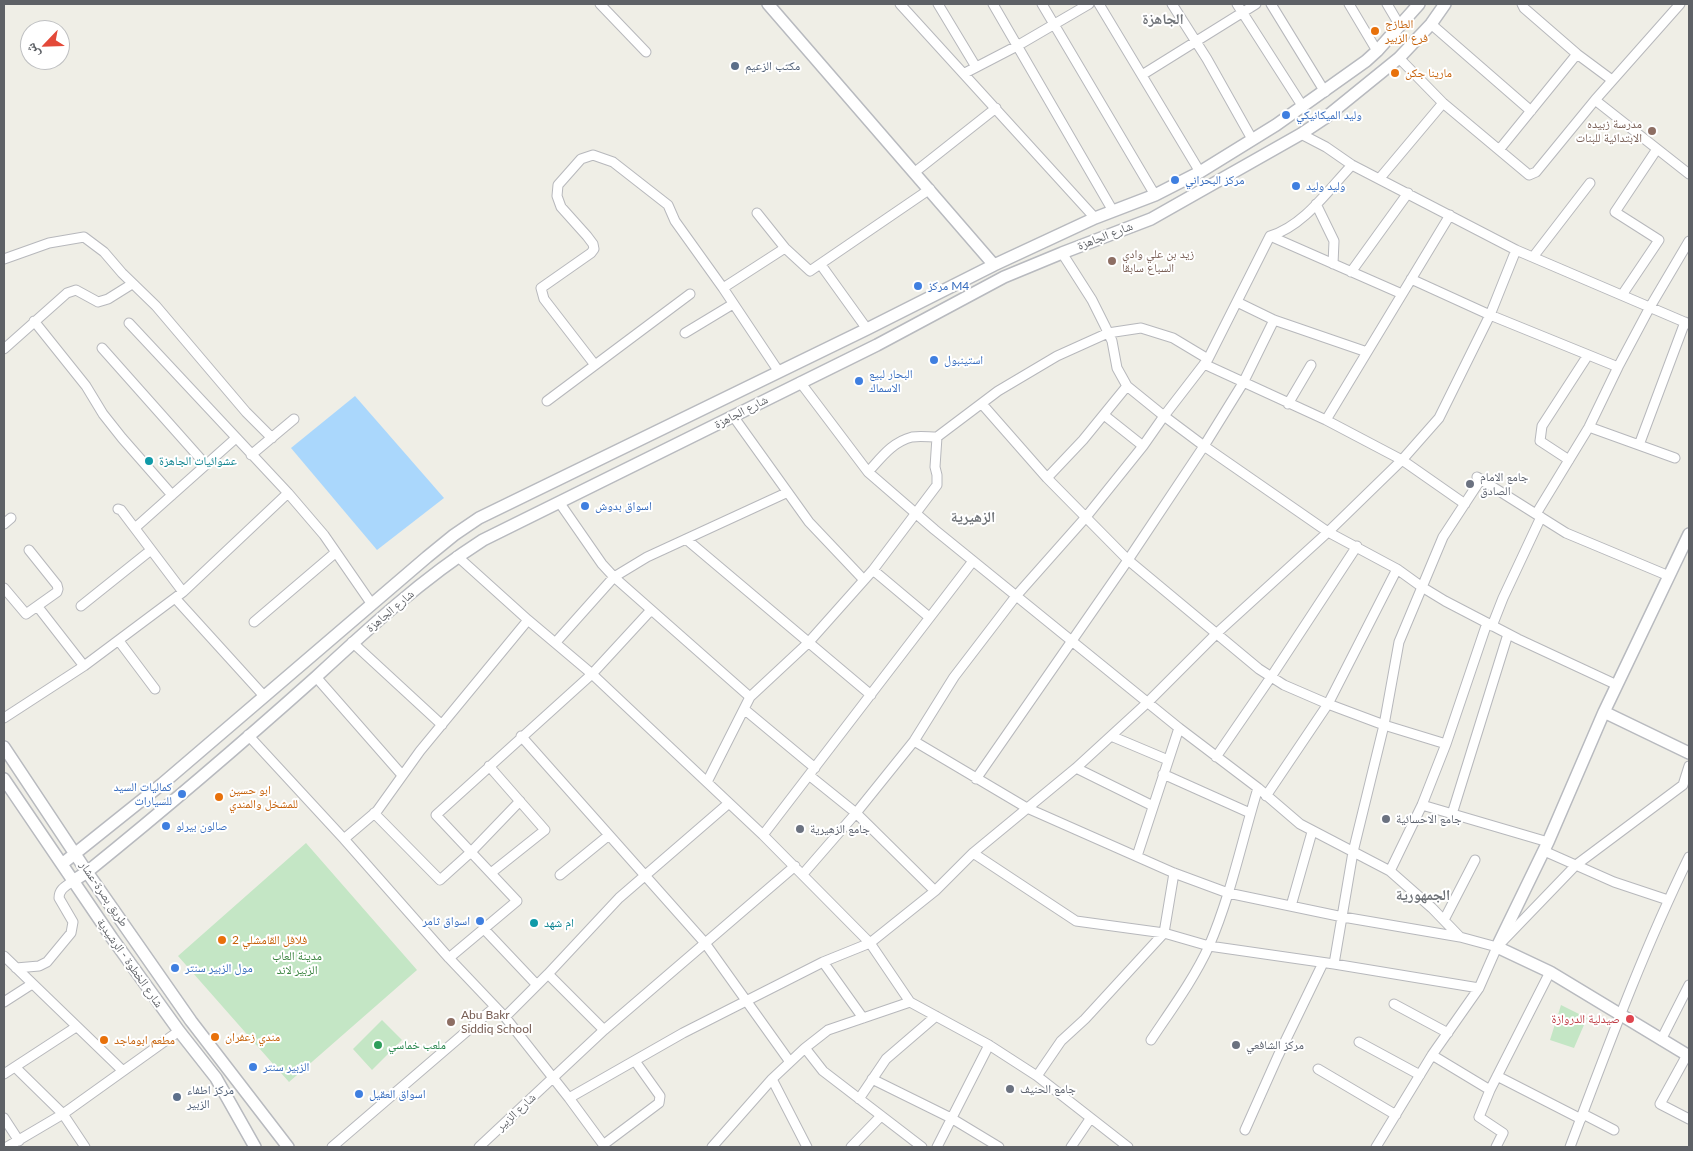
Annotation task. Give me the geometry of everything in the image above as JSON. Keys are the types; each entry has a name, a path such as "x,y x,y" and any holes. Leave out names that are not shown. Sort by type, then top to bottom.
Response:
{"street":[{"path":"600,4 646,52"},
{"path":"770,4 994,265"},
{"path":"900,4 1095,218"},
{"path":"938,4 976,67"},
{"path":"993,4 1113,211"},
{"path":"1042,4 1155,195"},
{"path":"964,73 1017,46 1089,4"},
{"path":"1099,4 1200,172"},
{"path":"1172,4 1252,139"},
{"path":"1237,4 1303,107"},
{"path":"1142,74 1256,4"},
{"path":"1271,4 1325,92"},
{"path":"1349,4 1377,51"},
{"path":"1387,4 1400,26"},
{"name":"شارع الجاهزة","path":"62,864 77,854 162,784 371,603 454,535 479,518 498,511 994,265 1095,218 1155,195 1200,172 1303,107 1366,62 1419,4"},
{"name":"شارع الجاهزة","path":"72,881 87,872 176,800 316,677 352,642 457,556 483,540 877,345 1004,277 1062,252 1151,219 1301,134 1337,109 1399,58 1431,24 1445,4"},
{"path":"1522,4 1524,8 1577,54 1612,80"},
{"path":"1399,58 1444,103 1529,175 1536,172 1612,80 1680,4"},
{"path":"1431,24 1531,111"},
{"path":"1499,150 1577,54"},
{"path":"1366,62 1380,75"},
{"path":"1595,100 1689,174"},
{"path":"1380,178 1444,103"},
{"path":"915,172 996,108"},
{"path":"1301,134 1352,165 1450,214 1516,250 1687,323 1639,445"},
{"path":"1622,295 1659,240 1615,212 1658,149"},
{"path":"594,365 544,299 542,288 591,253 594,248 587,236 561,206 557,196 558,185 581,159 593,155 614,162 668,205 675,221 723,288 779,372"},
{"path":"1216,162 1225,177"},
{"path":"803,874 856,813 914,741 954,677 1016,596 1086,517 1143,446 1206,361 1270,236 1282,232 1299,222 1352,165"},
{"path":"1533,257 1590,183"},
{"path":"757,213 785,248 807,269 813,270 930,189"},
{"path":"1351,272 1408,193"},
{"path":"1316,204 1334,241 1333,264"},
{"path":"1326,420 1450,214"},
{"path":"1270,236 1402,294"},
{"path":"4,259 49,243 84,237 104,252 132,284 156,306 246,412 272,438"},
{"path":"1390,871 1422,805 1489,624 1503,598 1539,516 1589,427 1650,307 1689,240"},
{"path":"723,288 785,248"},
{"path":"570,1098 684,1033 748,1002 823,962 870,943 935,891 973,853 1076,768 1148,702 1217,633 1328,532 1402,460 1439,418 1490,315 1516,250"},
{"path":"1062,252 1092,300 1112,341 1116,368 1127,386 1164,416 1328,532 1397,568 1422,587 1489,624 1617,685"},
{"path":"821,264 877,345"},
{"path":"1411,279 1490,315 1618,367"},
{"path":"4,349 67,292 76,290 98,302 108,299 132,284"},
{"path":"547,401 690,294"},
{"path":"1237,302 1274,320 1367,352"},
{"path":"685,333 733,304"},
{"path":"976,779 1128,560 1204,446 1243,383 1274,320"},
{"path":"34,321 86,386 103,414 122,438 172,495"},
{"path":"129,323 288,493 324,535 371,603"},
{"path":"868,472 889,449 900,442 913,437 937,437 998,391 1057,356 1108,333 1140,328 1174,338 1206,361 1243,383 1326,420 1402,460 1464,504"},
{"path":"102,348 206,465"},
{"path":"1569,460 1540,441 1542,426 1588,355"},
{"path":"1288,404 1311,365"},
{"path":"800,382 868,472 916,514 1179,728 1258,788 1300,824 1312,832 1390,871 1460,937"},
{"path":"1047,478 1104,415 1127,386"},
{"path":"982,404 1047,478 1128,560 1259,669 1284,685 1328,704 1384,725 1446,744"},
{"path":"1104,415 1143,446"},
{"path":"733,416 808,522 863,579"},
{"path":"251,455 294,419"},
{"path":"1589,427 1675,458"},
{"path":"707,782 750,697 808,643 873,570 938,484 938,475 935,467 937,437"},
{"path":"135,528 236,438"},
{"path":"1334,964 1353,852 1384,725 1399,642 1443,536 1479,478 1566,533 1669,576"},
{"path":"4,718 84,666 183,592 288,493"},
{"path":"556,642 614,577 647,558 786,493"},
{"path":"559,502 602,564 614,577 750,697"},
{"path":"118,509 121,510 183,592"},
{"path":"1376,1147 1432,1055 1479,988 1546,846 1604,712 1669,576 1685,554 1689,534"},
{"path":"686,539 871,695"},
{"path":"1216,757 1357,546"},
{"path":"4,588 26,614 38,607 58,589 41,564 28,550"},
{"path":"81,606 151,550"},
{"path":"254,622 336,553"},
{"path":"457,556 592,674 764,835 870,943 910,1002 989,1045 1037,1076 1128,1147"},
{"path":"764,835 973,561"},
{"path":"1266,796 1328,704 1397,568"},
{"path":"873,570 929,617"},
{"path":"175,598 264,696"},
{"path":"38,607 84,666"},
{"path":"449,958 517,901 436,815 521,736 592,674 651,610"},
{"path":"344,839 374,813 420,751 528,620"},
{"path":"1452,814 1508,634"},
{"path":"119,641 155,689"},
{"path":"352,642 442,724"},
{"path":"316,677 402,775"},
{"path":"744,709 813,772 935,891"},
{"path":"1604,712 1689,753"},
{"path":"1137,856 1179,728"},
{"path":"248,735 344,839 449,958 505,1017 554,1077 604,1146 659,1104 660,1096 635,1061"},
{"path":"521,736 705,943 790,1062"},
{"path":"1111,736 1168,760"},
{"path":"914,741 1027,808 1174,873 1228,893 1343,917 1460,937 1498,946 1550,972 1688,1055 1660,1104 1689,1120"},
{"name":"طريق بصرة-عشار","path":"4,748 77,854 87,872 205,1040 288,1147"},
{"path":"489,766 545,830 491,873"},
{"path":"1498,946 1576,865 1683,785 1689,766"},
{"path":"1076,768 1153,806"},
{"path":"1164,774 1250,813"},
{"name":"شارع الخطوة - الرشيدية","path":"4,778 72,881 179,1031 216,1078 255,1147"},
{"path":"162,784 176,800"},
{"path":"1151,1040 1188,983 1208,946 1228,893 1258,788"},
{"path":"374,813 440,880 471,852 520,801"},
{"path":"505,1017 619,898 729,804"},
{"path":"1422,805 1546,846 1576,865 1614,882 1668,900"},
{"path":"1291,906 1312,832"},
{"path":"560,875 609,835"},
{"path":"973,853 1076,921 1164,933 1208,946 1334,964 1479,988"},
{"path":"1570,1147 1620,1014 1668,900 1689,857"},
{"path":"1444,920 1475,860"},
{"name":"شارع الزبير","path":"479,1147 604,1030 690,954 795,866"},
{"path":"1037,1076 1061,1041 1085,1019 1164,933 1174,873"},
{"path":"16,968 39,966 47,962 71,933 73,922 59,894 72,881"},
{"path":"484,929 536,984"},
{"path":"4,956 123,1071"},
{"path":"823,962 863,1018"},
{"path":"1245,1130 1323,963"},
{"path":"1496,1147 1503,1133 1479,1117 1490,1090 1550,972"},
{"path":"548,974 604,1030"},
{"path":"4,1002 32,984"},
{"path":"1661,1040 1689,985"},
{"path":"712,1147 772,1079 805,1048 828,1030 910,1002"},
{"path":"1681,1002 1689,1008"},
{"path":"1394,1004 1448,1033"},
{"path":"332,1147 495,1006"},
{"path":"859,1099 886,1060 936,1016"},
{"path":"4,1074 76,1027"},
{"path":"4,1118 13,1145 63,1114 179,1031"},
{"path":"194,1049 205,1040"},
{"path":"1359,1042 1420,1075"},
{"path":"937,1147 989,1045"},
{"path":"805,1048 823,1071 922,1147"},
{"path":"1432,1055 1490,1090"},
{"path":"14,1067 63,1114 85,1147"},
{"path":"1318,1069 1396,1115"},
{"path":"1497,1076 1614,1130"},
{"path":"872,1078 952,1118 999,1147"},
{"path":"772,1079 807,1147"},
{"path":"851,1147 881,1116"},
{"path":"1071,1147 1090,1119"}],"green space":[{"name":"مدينة العاب الزبير لاند","path":"306,843 417,970 289,1082 178,956"},
{"path":"1561,1005 1587,1018 1574,1048 1550,1040"},
{"name":"ملعب خماسي","path":"382,1020 402,1040 372,1070 353,1049"}],"water":[{"path":"355,396 444,498 377,550 291,448"}],"place":[{"name":"الطازج فرع الزبير","path":"1375,31"},
{"name":"مكتب الزعيم","path":"735,66"},
{"name":"مارينا جكن","path":"1395,73"},
{"name":"وليد الميكانيكي","path":"1286,115"},
{"name":"مدرسة زبيده الابتدائية للبنات","path":"1652,131"},
{"name":"مركز البحراني","path":"1175,180"},
{"name":"وليد وليد","path":"1296,186"},
{"name":"زيد بن علي وادي السباع سابقا","path":"1112,261"},
{"name":"مركز M4","path":"918,286"},
{"name":"استينبول","path":"934,360"},
{"name":"البحار لبيع الاسماك","path":"859,381"},
{"name":"عشوائيات الجاهزة","path":"149,461"},
{"name":"جامع الامام الصادق","path":"1470,484"},
{"name":"اسواق بدوش","path":"585,506"},
{"name":"كماليات السيد للسيارات","path":"182,794"},
{"name":"ابو حسين للمشخل والمندي","path":"219,797"},
{"name":"جامع الاحسائية","path":"1386,819"},
{"name":"صالون بيرلو","path":"166,826"},
{"name":"جامع الزهيرية","path":"800,829"},
{"name":"اسواق ثامر","path":"480,921"},
{"name":"ام شهد","path":"534,923"},
{"name":"فلافل القامشلي 2","path":"222,940"},
{"name":"مول الزبير سنتر","path":"175,968"},
{"name":"صيدلية الدروازة","path":"1630,1019"},
{"name":"Abu Bakr Siddiq School","path":"451,1022"},
{"name":"مندي زعفران","path":"215,1037"},
{"name":"مطعم ابوماجد","path":"104,1040"},
{"name":"ملعب خماسي","path":"378,1045"},
{"name":"مركز الشافعي","path":"1236,1045"},
{"name":"الزبير سنتر","path":"253,1067"},
{"name":"جامع الحنيف","path":"1010,1089"},
{"name":"اسواق العقيل","path":"359,1094"},
{"name":"مركز اطفاء الزبير","path":"177,1097"}],"district":[{"name":"الجاهزة","path":"1163,19"},
{"name":"الزهيرية","path":"973,517"},
{"name":"الجمهورية","path":"1423,895"}]}
